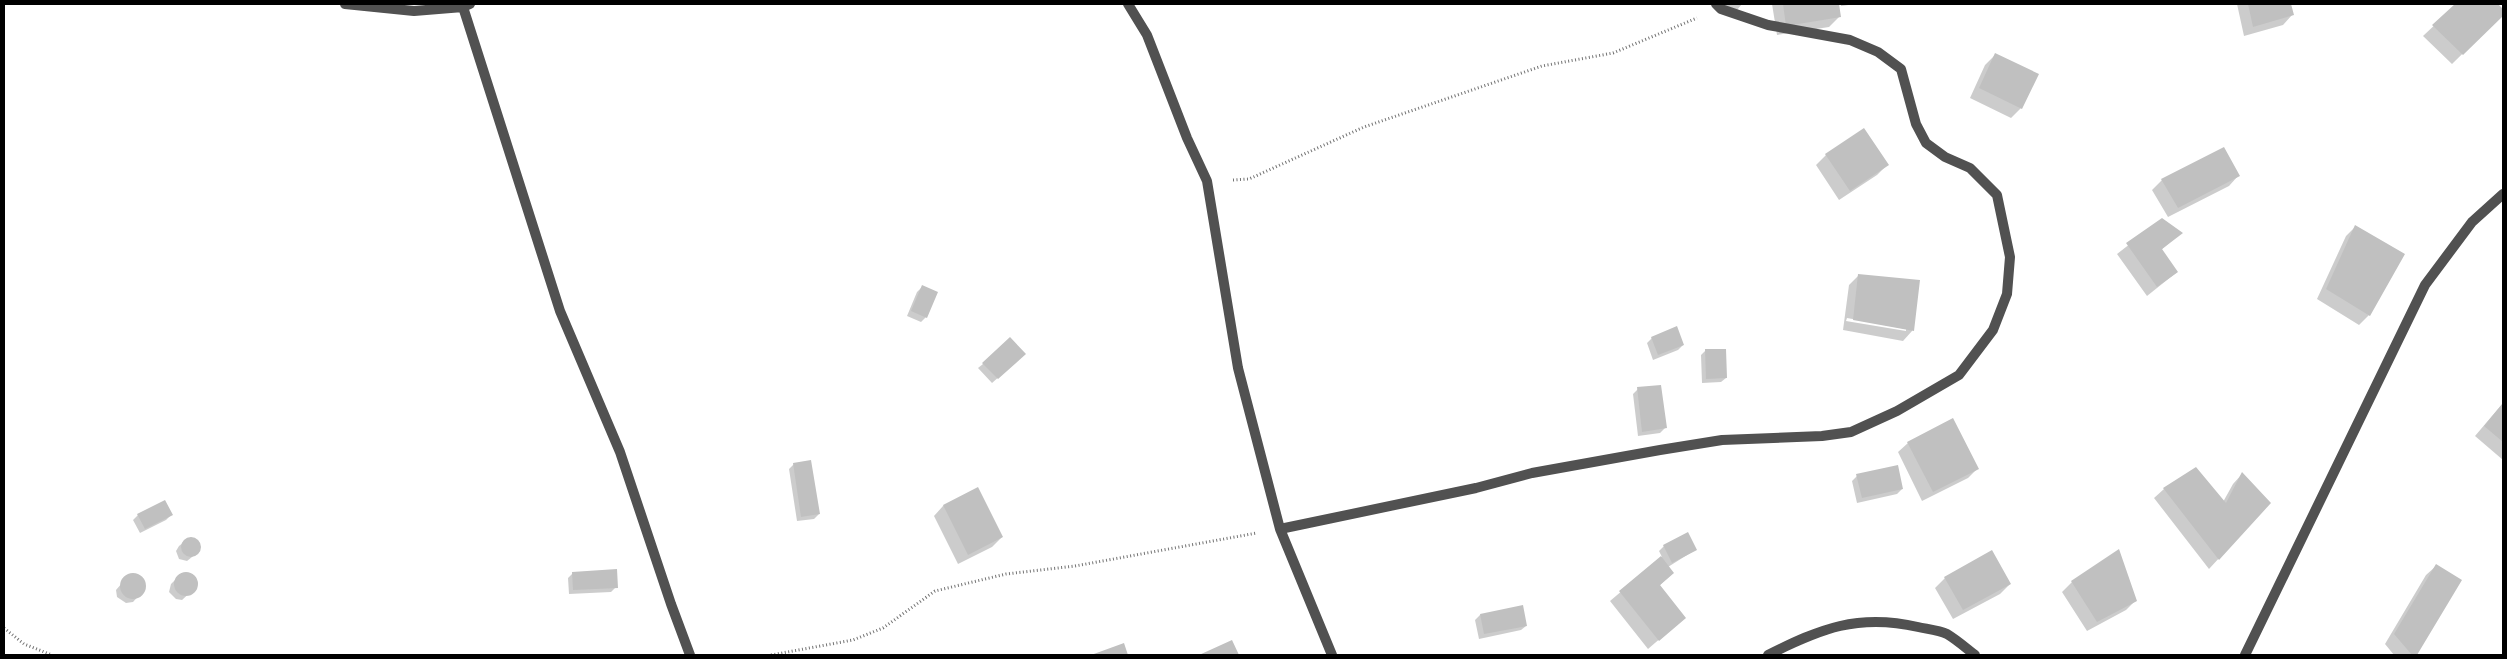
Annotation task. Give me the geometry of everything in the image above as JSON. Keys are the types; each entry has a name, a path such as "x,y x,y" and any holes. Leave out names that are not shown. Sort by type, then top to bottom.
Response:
{"street":[{"path":"345,4 414,11 466,5 560,310 620,452 690,655"},
{"path":"1128,4 1147,35 1187,138 1207,181 1238,368 1280,529 1332,655"},
{"path":"1280,529 1476,488 1532,472 1660,450 1722,440 1822,436 1851,432 1897,411 1959,375 1993,330 2007,294 2010,257 1997,195 1970,168 1945,157 1926,143 1916,124 1901,69 1878,52 1850,40 1768,25 1718,6"},
{"path":"2245,655 2425,285 2472,222 2503,194"},
{"path":"1768,655 1809,634 1847,623 1867,621 1893,621 1946,634 1975,655"}],"path":[{"path":"1207,181 1249,179 1364,127 1542,66 1613,53 1718,6"},
{"path":"771,655 853,640 883,628 935,590 1006,574 1075,566 1280,529"},
{"path":"4,628 24,644 52,655"}],"building":[{"path":"1783,4 1839,4 1841,17 1786,26"},
{"path":"2248,4 2291,4 2294,15 2253,27"},
{"path":"2455,4 2498,4 2503,9 2503,16 2463,55 2432,25"},
{"path":"1995,53 2039,74 2022,109 1979,88"},
{"path":"1864,128 1889,165 1850,191 1825,154"},
{"path":"2224,147 2240,176 2178,208 2161,179"},
{"path":"2162,218 2183,233 2162,249 2178,272 2157,287 2126,243"},
{"path":"2355,225 2405,254 2370,316 2326,289"},
{"path":"1858,274 1920,280 1914,331 1853,320"},
{"path":"922,285 938,292 927,318 911,311"},
{"path":"1677,326 1684,345 1658,355 1651,337"},
{"path":"1010,337 1026,354 998,379 982,363"},
{"path":"1705,349 1726,349 1727,378 1706,379"},
{"path":"1661,385 1667,428 1642,432 1637,387"},
{"path":"2503,403 2503,442 2484,426"},
{"path":"1953,418 1979,469 1933,492 1907,442"},
{"path":"811,460 820,514 801,517 793,463"},
{"path":"1898,465 1903,489 1862,498 1856,474"},
{"path":"2196,467 2226,503 2242,472 2271,503 2219,560 2163,488"},
{"path":"978,487 1003,537 968,555 943,505"},
{"path":"165,500 173,515 145,529 137,514"},
{"path":"1688,532 1697,550 1672,563 1663,545"},
{"path":"191,537 198,540 201,547 198,554 191,557 184,554 181,547 184,540"},
{"path":"2119,549 2137,601 2097,622 2071,581"},
{"path":"1992,550 2011,584 1963,610 1944,577"},
{"path":"1661,556 1674,573 1660,585 1686,618 1659,641 1619,591"},
{"path":"2436,564 2462,580 2417,655 2412,655 2394,634"},
{"path":"617,569 618,588 573,590 572,572"},
{"path":"186,572 191,573 197,579 197,589 191,595 186,596 181,595 175,589 174,584 175,579 181,573"},
{"path":"133,573 142,577 146,586 142,595 133,599 124,595 120,586 124,577"},
{"path":"1523,605 1527,626 1484,634 1480,614"},
{"path":"1232,640 1239,655 1199,655"},
{"path":"1124,643 1128,655 1091,655"}]}
